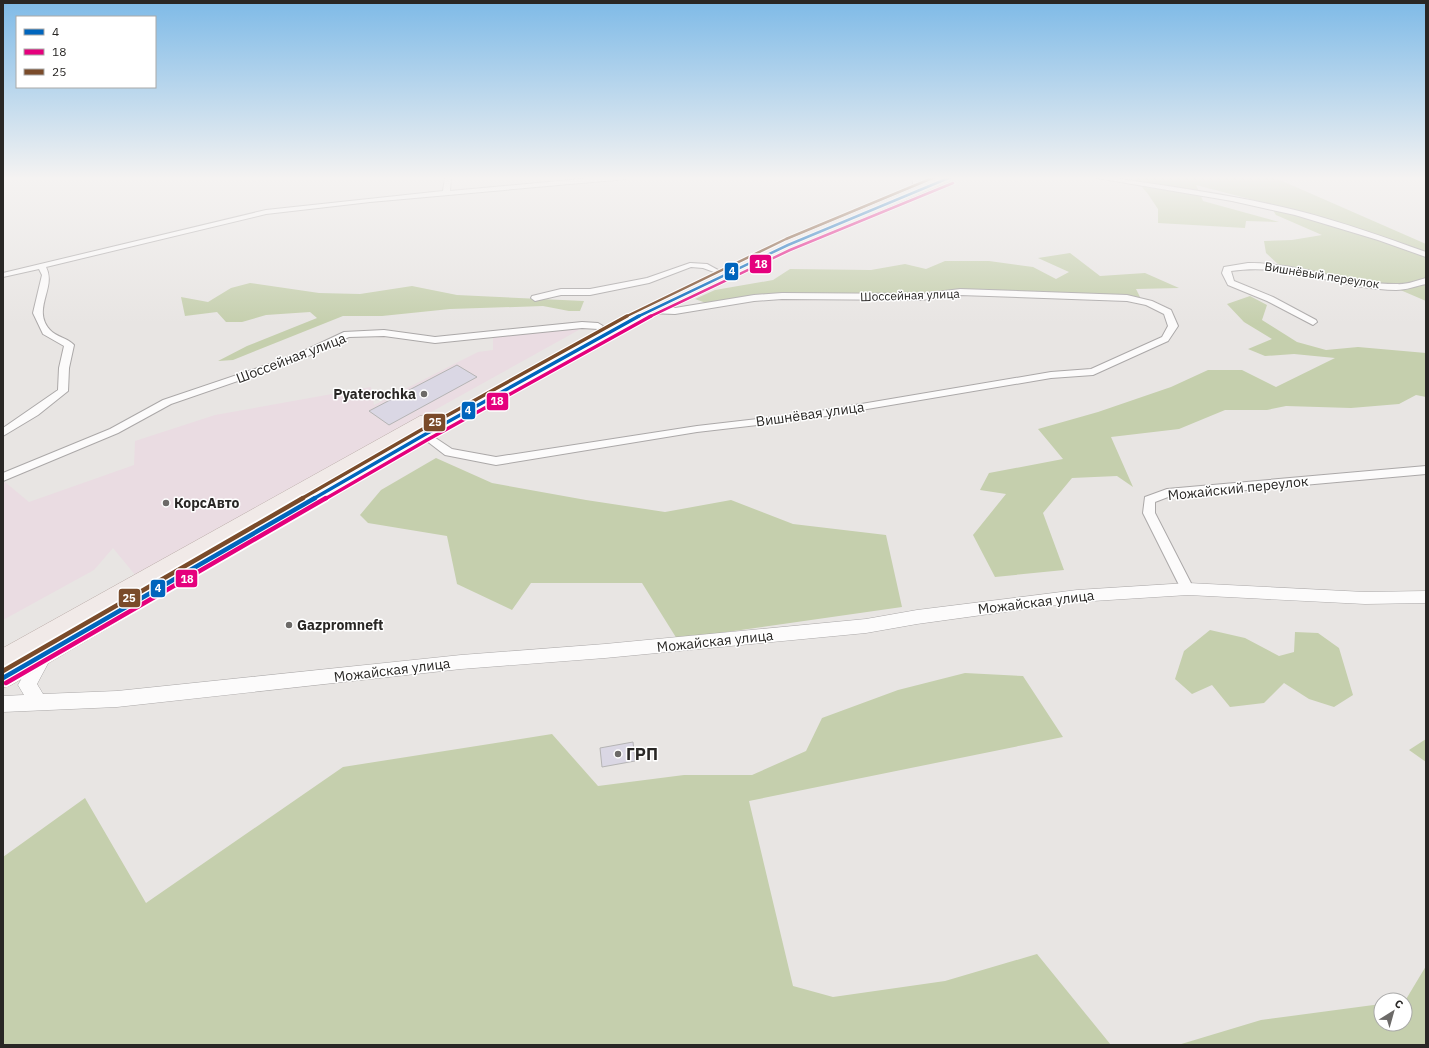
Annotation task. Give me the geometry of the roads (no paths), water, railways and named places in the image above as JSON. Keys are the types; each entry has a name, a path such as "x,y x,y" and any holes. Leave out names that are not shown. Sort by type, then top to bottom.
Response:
{"main road":[{"path":"3,659 403,432 598,326 714,270 812,226"},
{"path":"3,678 424,435 650,310 788,245 834,226"}],"street":[{"path":"3,275 207,226"},
{"path":"1340,226 1381,238 1426,255"},
{"path":"3,433 34,413 63,391 64,368 69,345 46,332 37,313 46,275 41,265"},
{"path":"536,298 561,292 590,292 649,280 690,265 704,266 714,270"},
{"name":"Вишнёвый переулок","path":"1313,322 1270,299 1247,291 1231,283 1226,273 1227,269 1242,265 1266,265 1295,269 1356,283 1397,287 1426,281"},
{"name":"Шоссейная улица","path":"650,310 675,311 754,298 921,297 960,292 1127,298 1149,303 1168,312"},
{"name":"Вишнёвая улица","path":"424,435 449,452 496,461 696,429 808,416 1051,375 1093,372 1165,340 1173,326 1168,312"},
{"name":"Шоссейная улица","path":"3,477 114,430 167,402 242,378 296,358 347,334 384,333 435,340 582,325 598,326"},
{"name":"Можайский переулок","path":"1188,589 1149,513 1149,500 1167,493 1426,470"},
{"name":"Можайская улица","path":"3,704 117,699 461,662 605,651 866,626 916,617 1077,596 1188,589 1365,598 1426,597"},
{"path":"39,703 27,685 44,654"}],"place":[{"name":"Pyaterochka","path":"424,394"},
{"name":"КорсАвто","path":"166,503"},
{"name":"Gazpromneft","path":"289,625"},
{"name":"ГРП","path":"618,754"}]}
